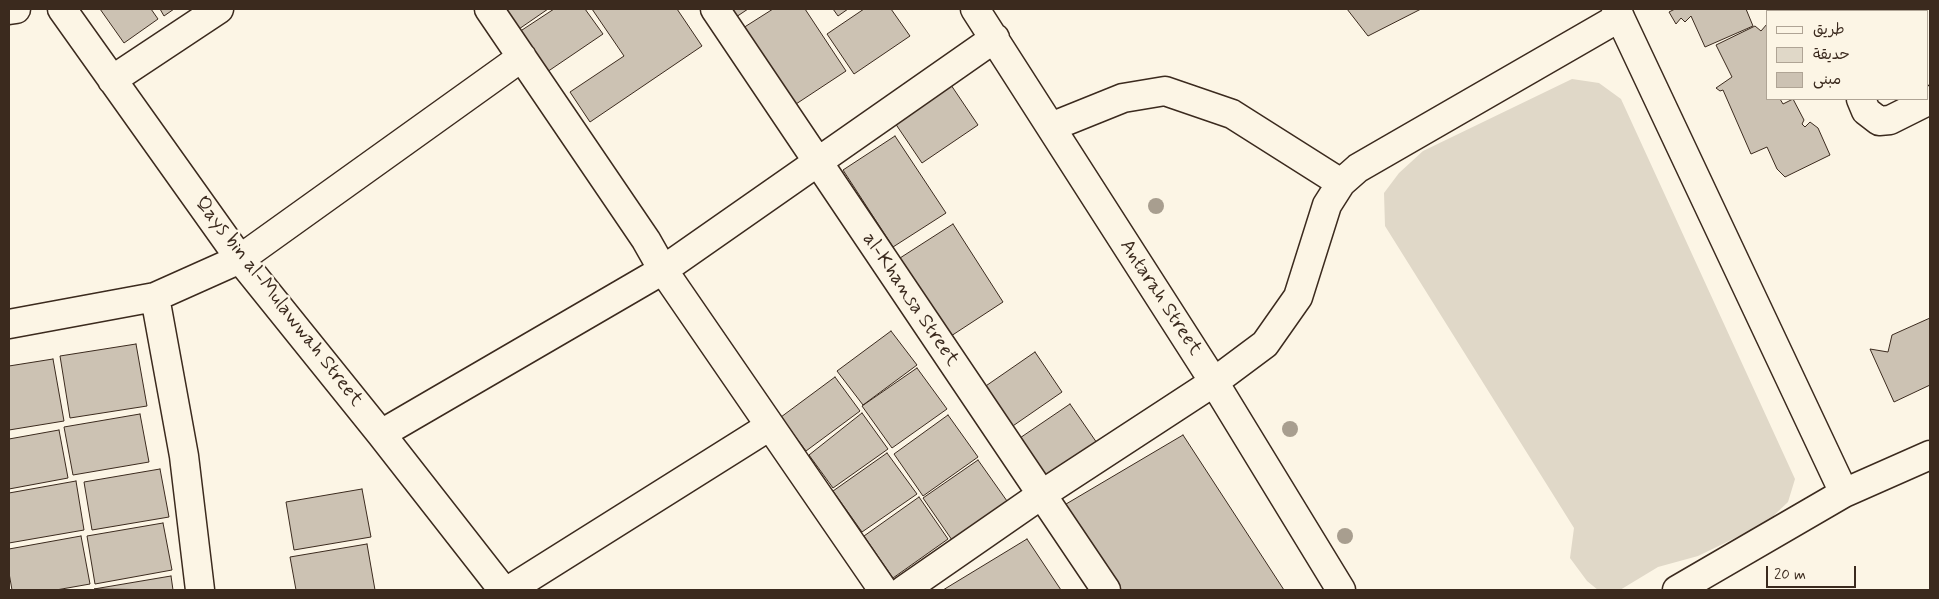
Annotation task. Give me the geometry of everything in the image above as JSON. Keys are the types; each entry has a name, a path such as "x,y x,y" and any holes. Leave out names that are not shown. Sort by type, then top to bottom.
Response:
{"street":[{"path":"9,10 16,9"},
{"name":"Qays bin al-Mulawwah Street","path":"62,9 240,259 381,434 503,590"},
{"path":"112,80 218,9"},
{"path":"490,9 646,240 663,270 883,590"},
{"name":"al-Khansa Street","path":"715,9 1106,590"},
{"name":"Antarah Street","path":"975,9 1214,382 1341,590"},
{"path":"904,590 1040,494 1214,382 1265,344 1298,297 1327,205 1341,183 1358,168 1618,13 1844,494"},
{"path":"381,434 663,270 995,38"},
{"path":"9,324 155,297 240,259 522,57"},
{"path":"1051,127 1123,98 1166,91 1232,114 1341,183"},
{"path":"1861,100 1866,111 1879,121 1890,120 1930,100"},
{"path":"155,297 184,456 200,590"},
{"path":"509,590 770,426"},
{"path":"1677,590 1844,494 1930,455"}],"green space":[{"path":"1572,79 1599,83 1621,99 1795,479 1788,502 1766,523 1698,556 1658,567 1620,590 1598,590 1587,581 1570,558 1574,528 1385,226 1384,193 1399,173 1423,151"}],"building":[{"path":"100,9 151,9 158,19 124,43"},
{"path":"160,9 174,9 164,16"},
{"path":"505,9 548,9 519,29"},
{"path":"554,9 585,9 603,34 547,72 519,32"},
{"path":"592,9 677,9 702,46 590,122 570,92 624,56"},
{"path":"726,9 748,9 733,19"},
{"path":"773,9 805,9 846,71 793,106 743,28"},
{"path":"833,9 848,9 838,16"},
{"path":"864,9 891,9 910,36 854,74 827,34"},
{"path":"1347,9 1421,9 1368,36"},
{"path":"1675,9 1746,9 1753,26 1705,47 1691,16 1685,22 1681,18 1676,24 1669,12"},
{"path":"1766,25 1766,100 1781,100 1783,104 1794,100 1804,120 1802,124 1805,127 1810,122 1818,128 1830,155 1785,177 1777,169 1767,147 1751,154 1723,90 1720,91 1716,88 1732,77 1716,45 1755,26 1761,31"},
{"path":"951,85 978,125 922,163 895,123"},
{"path":"895,136 946,213 893,247 843,170"},
{"path":"953,224 1003,302 951,336 900,258"},
{"path":"1930,318 1930,385 1894,402 1870,349 1888,352 1892,335"},
{"path":"891,331 917,365 863,405 837,371"},
{"path":"136,344 147,406 70,418 60,356"},
{"path":"1035,352 1062,392 1007,430 980,390"},
{"path":"53,359 64,421 9,430 9,366"},
{"path":"917,368 947,409 892,448 862,406"},
{"path":"835,377 860,411 806,451 781,417"},
{"path":"1070,404 1097,443 1041,481 1014,442"},
{"path":"862,413 888,449 833,488 809,455"},
{"path":"140,414 149,462 73,475 64,427"},
{"path":"948,415 978,457 923,496 894,454"},
{"path":"59,430 68,478 9,489 9,439"},
{"path":"1183,435 1284,590 1118,590 1061,507"},
{"path":"887,453 917,494 862,532 833,491"},
{"path":"978,460 1007,501 952,540 923,498"},
{"path":"160,469 169,517 92,530 84,482"},
{"path":"76,481 84,530 9,543 9,493"},
{"path":"362,489 371,537 294,550 286,502"},
{"path":"919,497 948,539 893,578 864,536"},
{"path":"163,523 172,570 95,584 87,536"},
{"path":"81,536 90,584 56,590 12,590 9,573 9,549"},
{"path":"1027,539 1061,590 943,590"},
{"path":"367,544 375,590 296,590 290,557"},
{"path":"171,576 173,590 94,589"}]}
